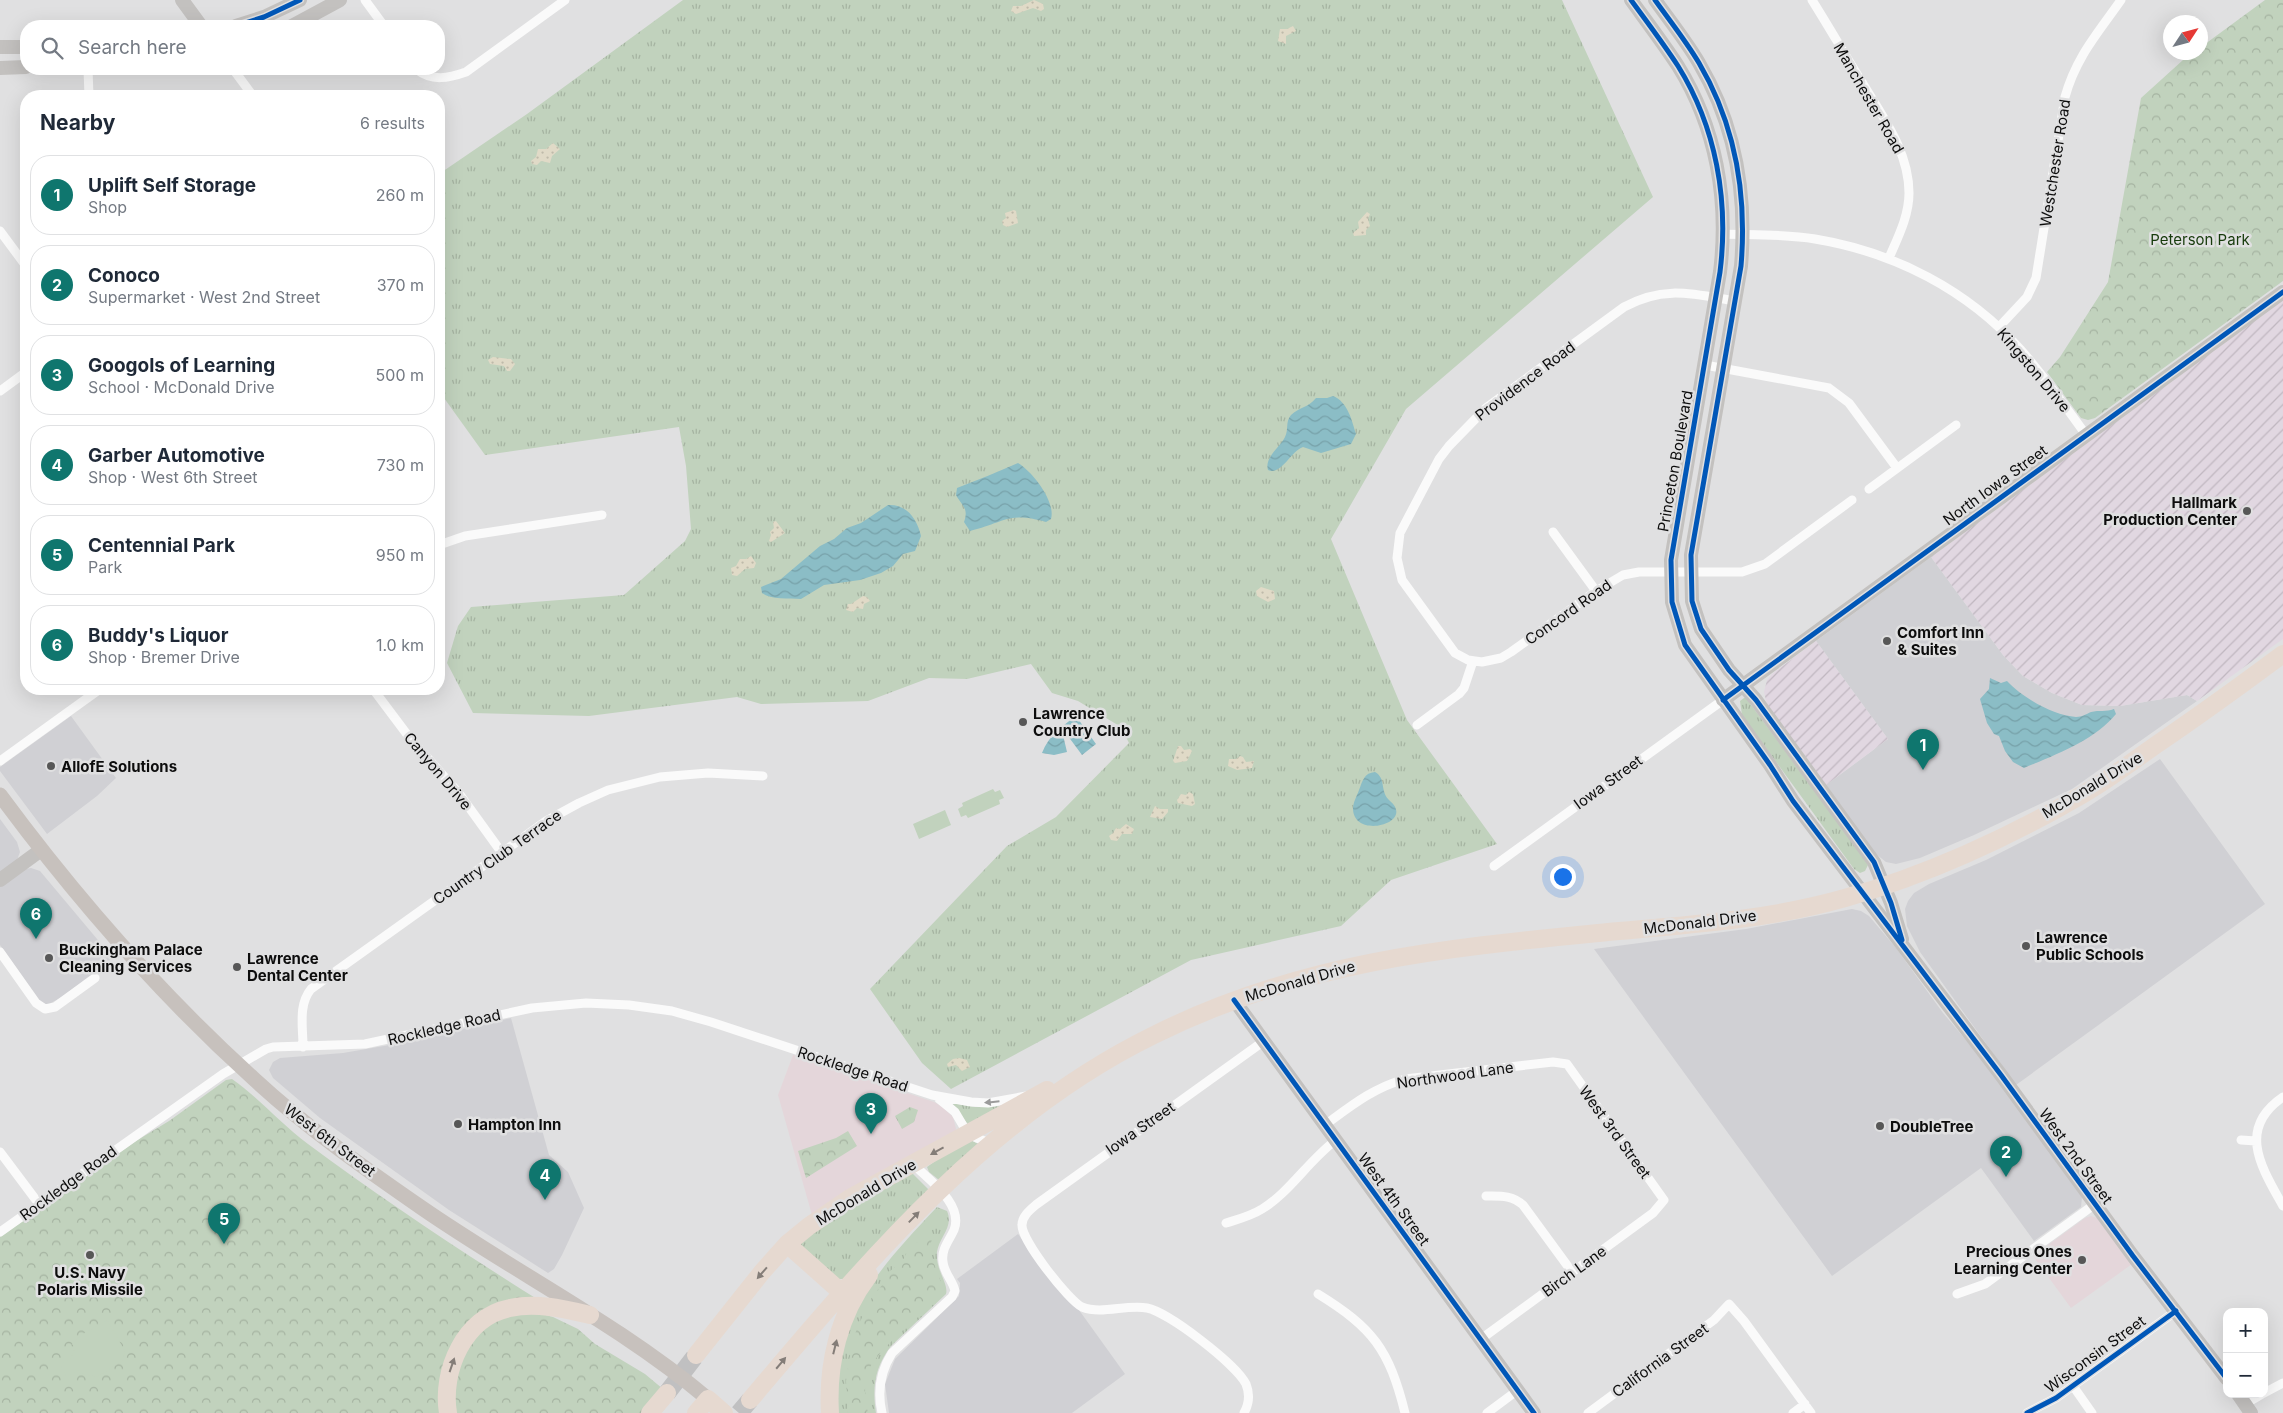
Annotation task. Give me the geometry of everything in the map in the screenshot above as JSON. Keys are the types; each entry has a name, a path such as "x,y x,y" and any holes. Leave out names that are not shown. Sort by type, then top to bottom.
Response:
{"highway":[{"name":"McDonald Drive","path":"696,1355 751,1285 787,1244 836,1207 1040,1093 1075,1078 1152,1035 1234,1000 1293,980 1377,960 1529,940 1722,922 1794,909 1861,893 1998,839 2080,796 2120,770 2283,654"},
{"name":"McDonald Drive","path":"750,1400 867,1263 939,1191 991,1144 1075,1078"},
{"path":"830,1413 833,1355 840,1331 850,1305 862,1284 893,1239"},
{"path":"787,1244 841,1292"},
{"path":"448,1413 446,1388 452,1363 466,1338 489,1317 508,1308 529,1306 545,1306 590,1315"},
{"path":"650,1413 667,1393"},
{"path":"696,1413 708,1399"},
{"name":"West 6th Street","path":"708,1399 724,1413"}],"main road":[{"name":"West 6th Street","path":"0,795 41,850 132,959 173,1003 238,1065 308,1125 375,1175 464,1237 650,1354 708,1399"}],"street":[{"path":"182,0 197,20"},
{"path":"253,20 300,0"},
{"path":"303,20 340,0"},
{"path":"365,0 380,20"},
{"path":"428,75 434,78 453,77 466,72 565,0"},
{"name":"Princeton Boulevard","path":"1631,0 1678,67 1698,105 1716,158 1722,202 1724,234 1716,298 1673,544 1671,572 1672,602 1680,634 1692,657 1770,765 1793,801 1861,893"},
{"path":"1655,0 1699,62 1721,110 1738,166 1743,202 1744,234 1735,301 1725,368 1691,555 1692,601 1701,629 1729,670 1756,700 1867,852 1878,868 1884,885"},
{"name":"Manchester Road","path":"1812,0 1894,136 1906,166 1908,205 1889,258"},
{"name":"Westchester Road","path":"1999,327 2027,297 2036,278 2065,97 2070,80 2085,49 2121,0"},
{"path":"0,47 20,47"},
{"path":"0,68 20,67"},
{"path":"88,75 89,90"},
{"path":"237,75 249,90"},
{"path":"0,231 20,258"},
{"name":"Kingston Drive","path":"1724,234 1814,238 1889,258 1919,272 1955,293 1999,327 2043,376 2086,435"},
{"name":"Providence Road","path":"1473,661 1455,653 1448,646 1408,590 1398,569 1397,545 1400,533 1439,459 1460,433 1486,408 1624,308 1650,295 1664,292 1735,301"},
{"name":"North Iowa Street","path":"1723,700 2283,292"},
{"path":"1705,365 1829,388 1849,403 1897,468"},
{"path":"0,390 20,376"},
{"path":"1869,489 1956,425"},
{"name":"Concord Road","path":"1473,661 1491,662 1511,652 1596,591 1624,575 1639,572 1726,573 1754,570 1765,564 1852,500"},
{"path":"445,543 465,536 602,515"},
{"path":"1553,532 1596,591"},
{"path":"1417,725 1459,694 1464,688 1473,661"},
{"path":"0,761 92,695"},
{"name":"Canyon Drive","path":"378,695 409,737 458,792 502,853"},
{"name":"Iowa Street","path":"1494,866 1723,700"},
{"name":"Country Club Terrace","path":"303,1047 303,1007 311,989 546,821 579,803 634,782 686,774 764,776"},
{"path":"0,880 41,850"},
{"name":"West 2nd Street","path":"1884,885 1905,947"},
{"name":"West 2nd Street","path":"1861,893 1905,947 2223,1374"},
{"path":"0,952 36,1003 45,1009 55,1007 95,978"},
{"name":"West 4th Street","path":"1234,1000 1534,1413"},
{"name":"Rockledge Road","path":"0,1232 132,1136 238,1065 273,1047 365,1044 540,1007 586,1003 635,1005 672,1011 711,1022 932,1095"},
{"name":"Iowa Street","path":"1244,1413 1248,1403 1247,1387 1240,1375 1232,1367 1176,1322 1158,1311 1128,1306 1095,1309 1077,1304 1026,1241 1022,1222 1030,1210 1076,1174 1264,1040"},
{"name":"Northwood Lane","path":"1325,1125 1366,1095 1405,1079 1553,1062 1567,1064"},
{"name":"West 3rd Street","path":"1567,1064 1664,1200"},
{"path":"932,1095 971,1102 988,1102 1040,1093"},
{"path":"932,1095 947,1104 955,1112 968,1134 991,1144"},
{"path":"2279,1100 2263,1118 2256,1141 2257,1156 2283,1206"},
{"path":"1226,1223 1245,1218 1275,1199 1318,1154 1336,1140"},
{"path":"2241,1140 2256,1141"},
{"path":"0,1152 39,1204"},
{"path":"882,1413 879,1391 883,1369 892,1353 952,1297 954,1291 953,1284 946,1272 943,1256 944,1248 956,1224 956,1216 951,1204 913,1164"},
{"path":"1486,1196 1507,1196 1516,1199 1524,1205 1572,1272"},
{"name":"Birch Lane","path":"1481,1339 1653,1213 1664,1200"},
{"path":"1957,1294 1985,1284 2095,1204"},
{"path":"1318,1294 1353,1316 1380,1347 1390,1368 1405,1413"},
{"name":"California Street","path":"1588,1413 1714,1320 1729,1304 1744,1321 1805,1404"},
{"name":"Wisconsin Street","path":"2028,1413 2056,1398 2176,1311"},
{"path":"2268,1391 2283,1383"},
{"path":"2073,1386 2092,1413"},
{"path":"1487,1413 1518,1390"},
{"path":"1793,1413 1805,1404 1811,1413"}],"shaded area":[{"path":"2283,300 2283,639 2197,701 2187,695 2120,706 2082,705 2052,693 2023,676 2003,655 1931,557"},
{"path":"1931,557 2003,655 2023,676 2052,693 2082,705 2120,706 2187,695 2197,701 2072,789 1974,835 1920,858 1896,864 1886,862 1876,854 1826,785 1888,739 1816,641"},
{"path":"1816,641 1888,739 1826,785 1767,704 1764,692 1767,680 1772,674"},
{"path":"71,716 116,778 97,796 47,834 0,771 0,767"},
{"path":"2160,759 2265,904 2016,1085 1920,952 1907,926 1905,909 1908,901 1914,893 1929,884 1986,860 2079,813"},
{"path":"0,819 17,842 20,852 17,860 0,873"},
{"path":"31,868 40,871 113,958 62,997 47,1005 41,1002 0,945 0,887 26,869"},
{"path":"1852,909 1861,911 1869,916 1896,948 1943,1013 1982,1059 2082,1197 2081,1207 2034,1241 1981,1168 1832,1276 1594,949 1746,929"},
{"path":"511,1018 549,1155 568,1172 584,1208 562,1255 554,1269 548,1273 449,1210 320,1118 273,1078 269,1070 273,1062 280,1058 343,1053 401,1043"},
{"path":"793,1055 934,1102 943,1107 953,1117 956,1129 954,1134 812,1215 778,1095"},
{"name":"Precious Ones Learning Center","path":"2091,1216 2097,1218 2132,1264 2071,1308 2033,1256 2085,1218"},
{"path":"1018,1234 1063,1294 1079,1310 1125,1374 1072,1413 889,1413 885,1384 895,1359 959,1296 960,1283 957,1279"}],"green space":[{"name":"Lawrence Country Club","path":"683,0 1562,0 1653,197 1406,409 1331,539 1407,720 1497,844 1391,880 1341,926 1191,960 951,1089 922,1063 870,989 1007,846 1056,817 1129,743 1121,727 1078,701 1052,693 1031,664 967,679 929,678 868,701 761,704 737,697 589,716 473,713 447,663 458,626 471,607 624,595 685,541 691,529 686,466 679,427 485,455 445,399 445,170 527,114"},
{"name":"Peterson Park","path":"2265,0 2283,0 2283,281 2095,418 2088,420 2081,418 2047,372 2060,357 2108,282 2141,98 2183,60 2208,60 2208,42"},
{"path":"1746,698 1866,861 1868,865 1865,871 1860,873 1854,869 1742,715 1740,701"},
{"path":"993,789 995,792 1000,790 1004,798 999,800 1000,804 968,818 966,815 961,817 958,809 963,806 962,803"},
{"path":"945,810 951,825 919,839 913,824"},
{"path":"232,1079 298,1136 364,1185 537,1299 479,1316 443,1413 0,1413 0,1237 136,1141 169,1121 226,1080"},
{"path":"952,1103 976,1107 1005,1106 969,1126"},
{"path":"910,1107 918,1110 914,1122 902,1129 895,1116"},
{"path":"848,1131 857,1146 806,1178 798,1151 836,1138"},
{"path":"967,1138 980,1145 939,1180 929,1172 927,1167"},
{"path":"906,1174 913,1174 929,1190 845,1279 837,1279 801,1248 800,1243 822,1224"},
{"path":"937,1207 947,1211 949,1217 949,1222 937,1252 938,1264 946,1286 946,1294 891,1346 881,1362 876,1378 874,1395 876,1413 837,1413 838,1379 842,1349 851,1323 863,1298 877,1275"},
{"path":"928,1233 932,1239 929,1250 945,1293 879,1354 867,1374 865,1383 868,1413 848,1413 846,1381 849,1361 854,1336 863,1315 873,1295 885,1282 889,1272 903,1260 908,1250"},
{"path":"506,1314 542,1314 553,1317 578,1329 595,1344 645,1374 663,1389 641,1413 456,1413 453,1386 463,1356 478,1333"},
{"path":"107,1320 125,1351 122,1361 97,1377 80,1373 78,1370 67,1377 60,1365 71,1358 75,1348 72,1344 81,1335"}],"sand":[{"path":"1034,0 1043,4 1044,9 1041,11 1033,8 1016,14 1011,11 1013,6 1021,6"},
{"path":"1293,26 1296,31 1286,36 1286,44 1278,41 1280,29 1287,29"},
{"path":"553,143 560,149 552,156 550,163 541,161 537,165 532,164 531,161 536,157 538,149 546,149"},
{"path":"1016,211 1018,223 1007,227 1003,225 1002,221 1006,218 1005,213"},
{"path":"1367,212 1370,214 1368,219 1370,226 1366,230 1366,235 1354,236 1353,233 1359,228 1358,222"},
{"path":"493,357 511,359 515,364 510,371 507,371 504,366 490,364 488,360"},
{"path":"776,521 785,533 771,542 769,541 770,532 774,528 773,522"},
{"path":"751,556 756,563 754,568 745,569 737,576 732,575 731,568 736,566 740,559 746,559"},
{"path":"1261,587 1274,591 1275,599 1268,602 1257,596 1256,591"},
{"path":"863,596 867,597 870,601 864,604 863,609 857,608 853,612 846,610 848,604"},
{"path":"1178,746 1181,746 1184,750 1190,749 1192,751 1187,761 1175,763 1173,761"},
{"path":"1240,756 1246,762 1254,761 1252,768 1237,770 1228,766 1229,759 1236,759"},
{"path":"1189,792 1193,794 1195,804 1192,806 1178,803 1177,800 1181,794 1186,795"},
{"path":"1155,806 1160,809 1168,809 1168,812 1162,819 1150,817"},
{"path":"1126,824 1134,829 1132,834 1122,834 1117,841 1111,840 1109,836 1116,828 1120,829"},
{"path":"953,1059 967,1060 970,1067 962,1071 956,1065 948,1067 947,1064"}],"water":[{"path":"1333,396 1346,407 1351,418 1356,434 1351,444 1321,453 1303,447 1277,470 1268,470 1268,461 1285,437 1288,420 1291,415 1310,404 1316,398"},
{"path":"1018,463 1030,473 1047,496 1052,512 1051,519 1046,522 1023,518 1006,519 970,531 964,522 966,513 956,495 957,488"},
{"path":"888,505 901,507 914,518 921,536 915,551 903,554 893,566 881,573 860,580 824,585 801,599 775,598 762,593 761,587 781,579 820,546"},
{"path":"1990,678 2001,683 2007,681 2021,694 2039,705 2067,716 2078,717 2091,712 2114,709 2116,714 2097,732 2086,739 2024,768 2013,762 2005,751 1999,736 1994,734 1987,723 1980,699 1989,689"},
{"path":"1076,716 1096,744 1082,755 1065,732 1063,735 1067,752 1054,755 1042,753 1052,736"},
{"path":"1375,772 1381,778 1385,793 1396,809 1395,816 1390,821 1382,825 1372,826 1363,824 1356,818 1353,809 1354,801 1364,778 1368,774"}],"tunnel":[{"path":"667,1393 696,1355"},
{"path":"739,1413 750,1400"}],"cycle path":[{"path":"255,20 300,0"},
{"path":"1631,0 1672,57 1691,89 1710,139 1721,191 1723,218 1720,272 1671,560 1672,602 1685,645 1770,765 1793,801 2001,1075 2133,1256 2223,1374"},
{"path":"1655,0 1699,63 1722,111 1736,162 1742,213 1741,266 1691,555 1692,601 1701,629 1729,670 1756,700 1874,862 1891,903 1902,940"},
{"path":"1723,700 2283,292"},
{"path":"1234,1000 1534,1413"},
{"path":"2027,1413 2056,1398 2176,1311"}],"place":[{"name":"Hallmark Production Center","path":"2247,511"},
{"name":"Comfort Inn & Suites","path":"1887,641"},
{"name":"Lawrence Country Club","path":"1023,722"},
{"name":"AllofE Solutions","path":"51,766"},
{"name":"Uplift Self Storage","path":"1923,770"},
{"name":"Buddy's Liquor","path":"36,939"},
{"name":"Lawrence Public Schools","path":"2026,946"},
{"name":"Buckingham Palace Cleaning Services","path":"49,958"},
{"name":"Lawrence Dental Center","path":"237,967"},
{"name":"Hampton Inn","path":"458,1124"},
{"name":"DoubleTree","path":"1880,1126"},
{"name":"Googols of Learning","path":"871,1134"},
{"name":"Conoco","path":"2006,1177"},
{"name":"Garber Automotive","path":"545,1200"},
{"name":"Centennial Park","path":"224,1244"},
{"name":"U.S. Navy Polaris Missile","path":"90,1255"},
{"name":"Precious Ones Learning Center","path":"2082,1260"}]}
